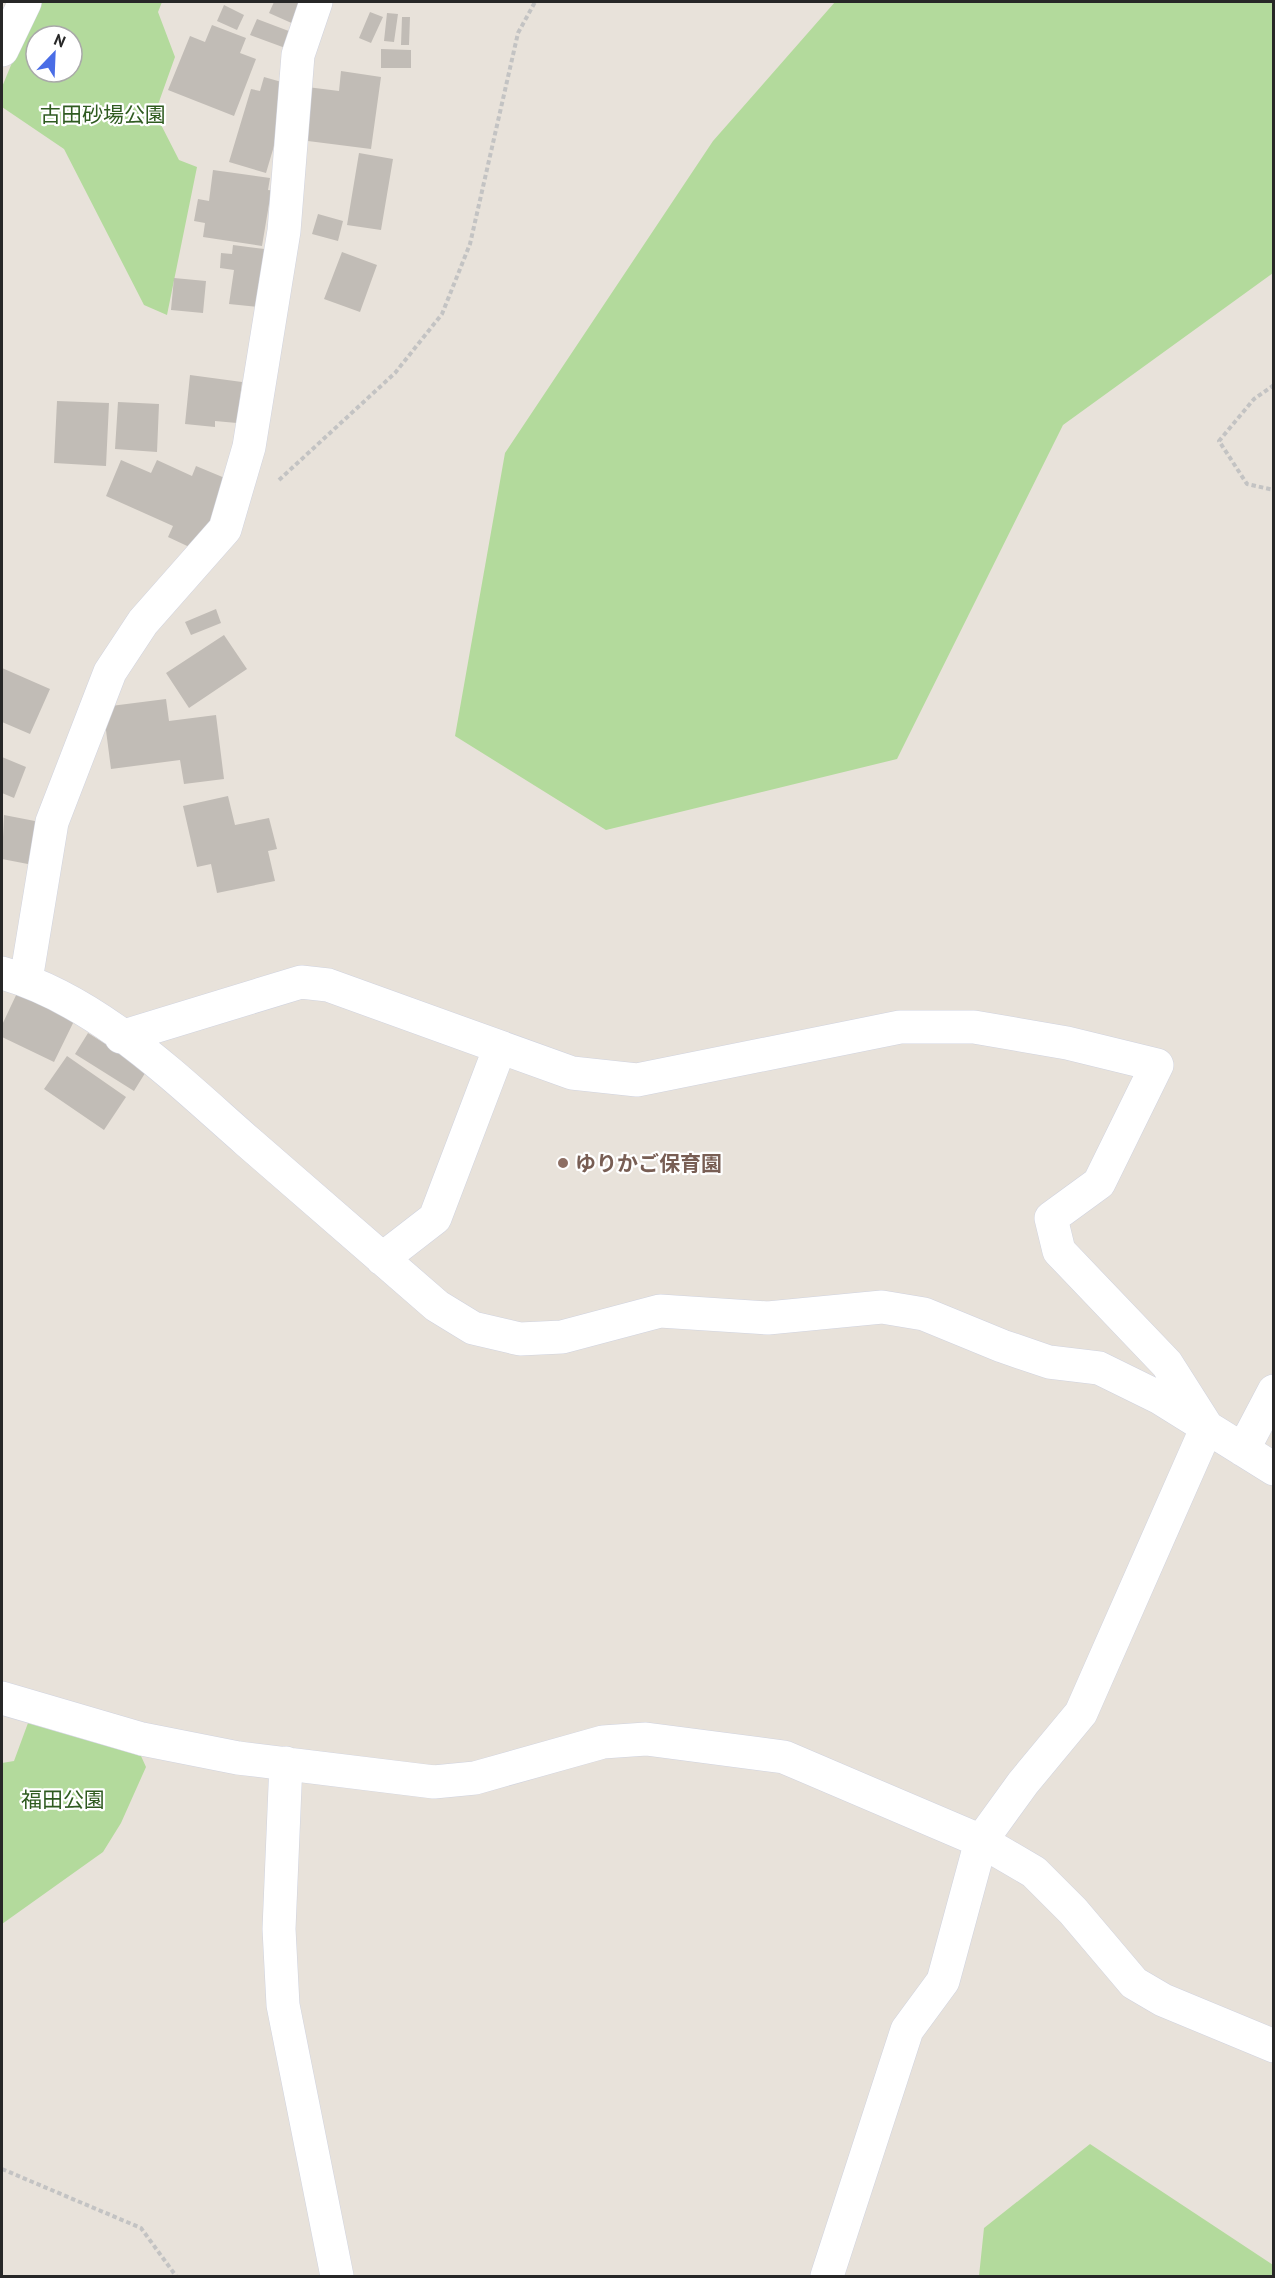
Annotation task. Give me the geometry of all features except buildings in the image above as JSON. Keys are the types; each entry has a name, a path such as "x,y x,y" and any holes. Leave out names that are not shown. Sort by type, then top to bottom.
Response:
{"street":[{"path":"2,50 26,2"},
{"path":"316,2 298,55 284,231 249,447 225,529 143,622 110,672 52,822 14,976 83,1010 156,1062 436,1306 473,1328 520,1340 562,1337 660,1311 768,1318 882,1307 924,1314 1002,1346 1049,1362 1099,1368 1160,1398 1274,1469"},
{"path":"121,1037 301,982 328,985 572,1073 637,1080 900,1027 974,1027 1067,1042 1157,1065 1099,1183 1051,1218 1059,1251 1167,1364 1207,1427"},
{"path":"382,1259 435,1218 500,1047"},
{"path":"1243,1450 1274,1391"},
{"path":"826,2277 907,2030 943,1981 981,1840 1023,1783 1081,1713 1207,1427"},
{"path":"2,1698 142,1739 238,1758 434,1782 475,1778 603,1742 646,1739 783,1756 981,1840 1034,1872 1073,1911 1134,1983 1163,2000 1274,2046"},
{"path":"286,1763 279,1929 283,2006 337,2277"}],"path":[{"path":"276,482 395,373 442,314 470,244 518,33 535,2"},
{"path":"1274,385 1254,399 1219,441 1247,484 1274,490"},
{"path":"2,2169 141,2228 176,2277"}],"green space":[{"name":"古田砂場公園","path":"37,2 162,2 158,12 175,57 155,113 179,160 197,167 167,315 144,305 64,149 2,107 2,87 24,34 24,84 84,84 84,24 28,24"},
{"path":"835,2 1273,2 1273,273 1063,425 897,759 606,830 455,736 505,453 713,141"},
{"name":"福田公園","path":"28,1723 141,1756 146,1767 121,1823 103,1852 2,1924 2,1763 14,1761"},
{"path":"1090,2144 1273,2265 1273,2276 979,2276 984,2228"}],"place":[{"name":"ゆりかご保育園","path":"563,1163"}]}
